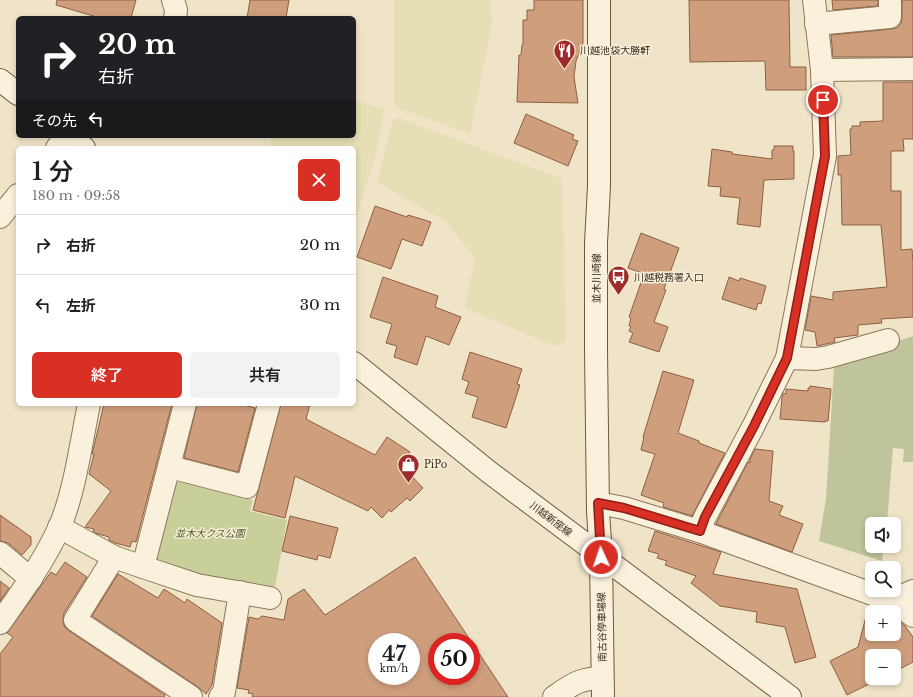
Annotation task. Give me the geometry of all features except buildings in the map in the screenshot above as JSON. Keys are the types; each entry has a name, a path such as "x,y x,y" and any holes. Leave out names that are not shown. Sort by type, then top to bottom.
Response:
{"street":[{"path":"173,0 176,10 175,16"},
{"name":"並木川崎線","path":"599,0 599,186 596,243 596,343 598,503 601,557"},
{"path":"700,531 705,517 754,426 787,358 825,156 822,70 814,0"},
{"path":"816,24 890,18 890,0"},
{"path":"822,70 913,69"},
{"path":"0,80 16,92"},
{"path":"59,146 66,138"},
{"path":"71,138 81,146"},
{"path":"0,217 16,197"},
{"path":"787,358 816,359 828,357 888,340"},
{"name":"川越新座線","path":"356,366 489,472 790,697"},
{"path":"0,623 31,579 60,526 70,497 89,406"},
{"path":"143,567 185,406"},
{"path":"170,467 247,487 268,406"},
{"path":"598,503 624,508 700,531 890,601 904,608 913,616"},
{"path":"60,526 114,557 143,567 197,585 270,598"},
{"path":"0,553 31,579"},
{"path":"114,557 76,620 191,697"},
{"name":"南古谷停車場線","path":"601,557 602,687"},
{"path":"890,601 913,591"},
{"path":"220,697 224,692 240,592"},
{"path":"554,697 574,683 590,678 602,687"}],"shaded area":[{"path":"394,0 490,0 492,24 470,134 398,108 394,104"},
{"path":"356,101 384,109 377,151 356,218 356,146 270,146 272,138 356,138"},
{"path":"399,118 562,179 566,341 555,346 474,312 465,306 475,258 446,222 377,182 393,119"}],"green space":[{"path":"913,336 913,462 903,462 904,449 893,448 888,517 865,517 865,553 883,553 882,561 819,541 826,499 834,367 837,362"},
{"name":"並木大クス公園","path":"181,481 253,500 250,511 287,520 275,587 201,576 159,562 153,552 168,486"}],"place":[{"name":"川越池袋大勝軒","path":"564,70"},
{"name":"川越税務署入口","path":"618,296"},
{"name":"PiPo","path":"409,484"}],"route":[{"path":"601,557 598,503 624,508 700,531 705,517 754,426 787,358 791,329 825,156 823,100"}]}
